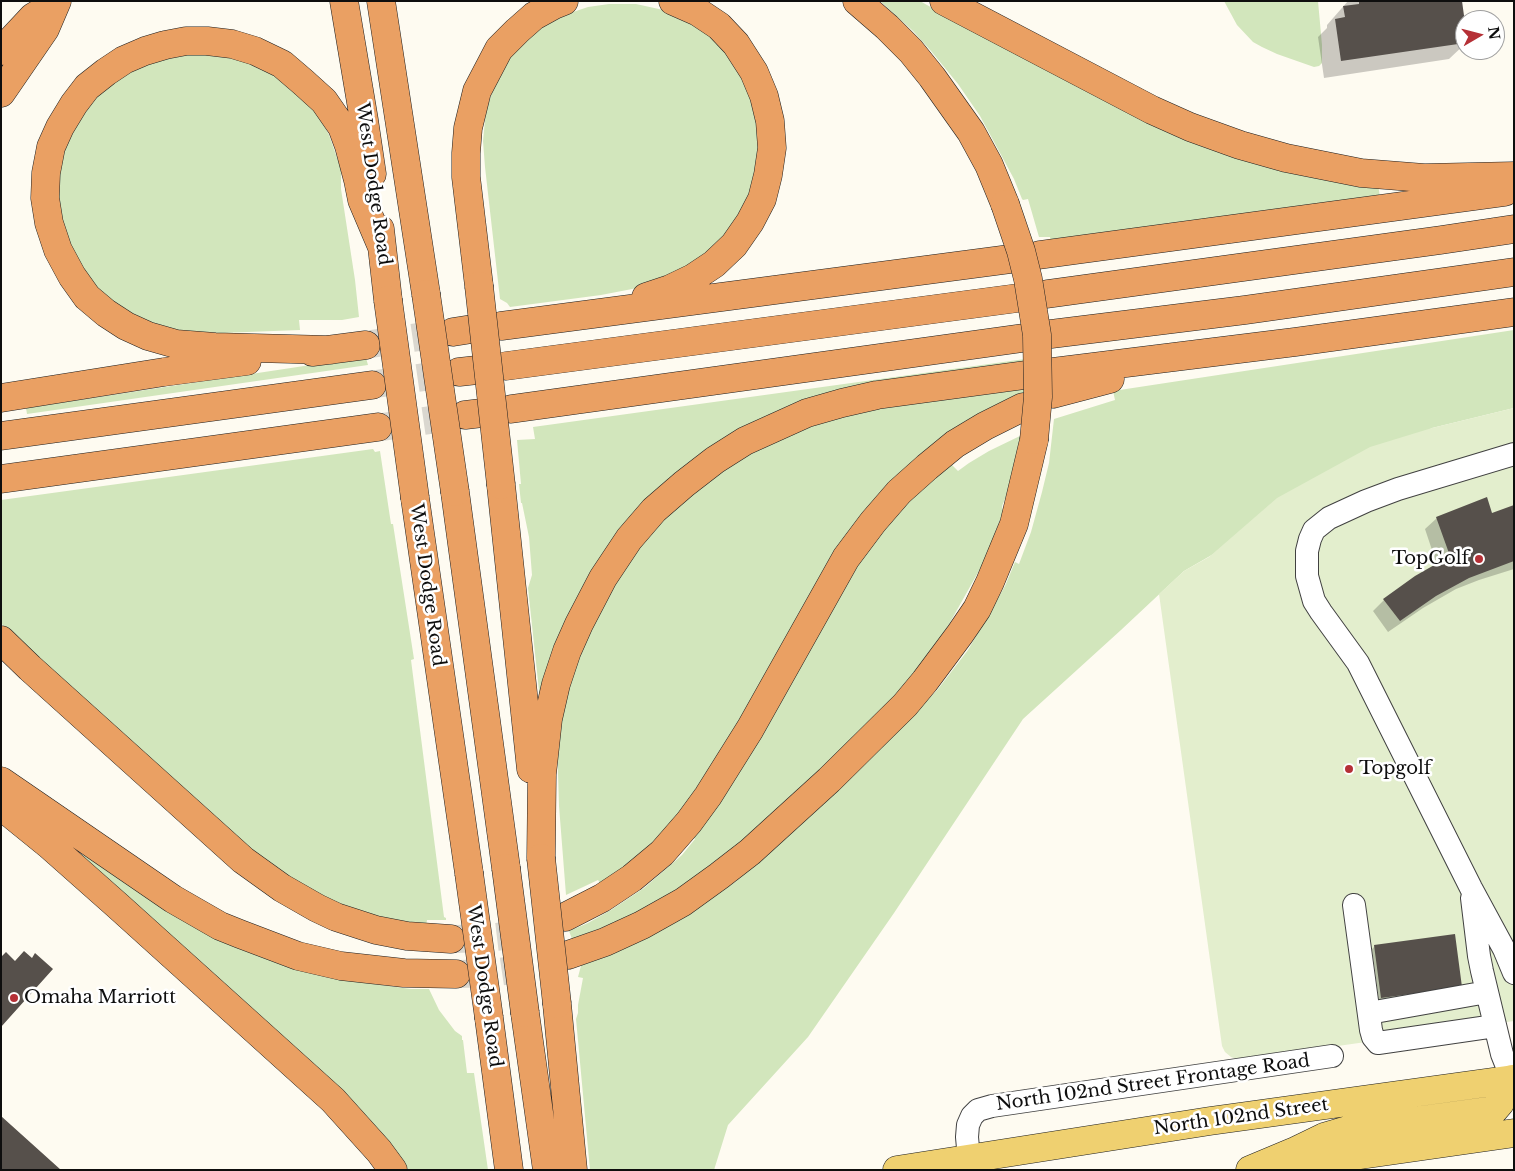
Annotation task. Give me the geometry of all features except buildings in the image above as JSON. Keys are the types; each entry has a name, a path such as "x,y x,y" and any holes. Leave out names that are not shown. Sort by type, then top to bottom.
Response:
{"highway":[{"name":"West Dodge Road","path":"344,1 364,120 382,247 415,498 509,1170"},
{"path":"564,1 534,16 499,48 477,91 468,128 466,177 557,1004 573,1170"},
{"path":"580,316 670,289 714,264 734,245 750,222 762,199 772,148 771,130 764,96 754,72 736,44 719,26 698,12 673,1"},
{"path":"568,955 605,942 642,925 683,902 750,852 829,780 926,681 960,634 977,609 1014,524 1034,440 1038,397 1037,335 1028,278 1021,251 989,165 971,132 932,76 911,51 858,1"},
{"path":"944,1 1152,110 1190,127 1240,145 1312,164 1368,174 1424,178 1514,176"},
{"name":"West Dodge Road","path":"381,2 455,492 547,1170"},
{"path":"1,51 33,17 56,3"},
{"path":"1,93 45,29 56,3"},
{"path":"330,350 176,344 148,336 126,326 106,313 87,297 72,276 58,250 49,223 45,198 46,173 51,148 60,127 87,87 118,64 145,51 186,41 207,40 232,44 255,51 282,64 303,82 324,101 342,127 350,146 362,200 382,247"},
{"path":"1039,255 1514,190"},
{"path":"1046,294 1514,229"},
{"path":"501,326 1010,260"},
{"path":"1051,334 1245,310 1514,272"},
{"path":"506,366 1018,298"},
{"path":"1053,383 1090,383 1295,342 1514,312"},
{"path":"511,409 1023,338"},
{"path":"1,398 173,371 366,345"},
{"path":"541,858 540,801 544,746 548,719 567,651 603,578 629,539 654,510 715,460 745,441 807,413 877,396 1025,375"},
{"path":"1,436 372,385"},
{"path":"565,917 602,898 632,878 658,856 685,827 708,796 750,729 846,558 899,492 956,444 985,426 1023,407"},
{"path":"1,479 378,427"},
{"path":"1,640 243,860 282,888 336,917 376,930 408,936 451,939"},
{"path":"1,781 173,899 220,926 292,954 341,966 404,973 456,974"},
{"path":"1,806 48,844 118,906 332,1100 379,1151 393,1170"}],"main road":[{"name":"North 102nd Street","path":"897,1170 969,1164 1210,1121 1513,1078"},
{"path":"1250,1170 1324,1137 1348,1130 1494,1110 1500,1103 1513,1078"},
{"path":"1256,1170 1514,1133"}],"street":[{"path":"1513,969 1358,663 1320,612 1314,600 1307,576 1307,551 1314,530 1339,513 1408,486 1514,454"},
{"path":"1471,888 1479,956 1485,984 1502,1054 1513,1078"},
{"path":"1354,905 1373,1037 1378,1043 1495,1026"},
{"path":"1485,984 1493,966 1505,963 1513,969"},
{"path":"1369,1012 1485,984"},
{"name":"North 102nd Street Frontage Road","path":"969,1164 968,1125 972,1116 978,1110 992,1106 1332,1056"}],"green space":[{"path":"880,1 920,1 1105,98 1378,183 1380,198 1051,244 1050,237 1039,237 1028,199 1022,199 1014,179 980,116 958,84 913,31"},
{"path":"1224,1 1318,1 1322,63 1314,67 1277,54 1253,42 1237,25"},
{"path":"609,4 636,4 668,11 690,20 733,56 760,111 763,165 727,242 658,284 601,295 510,307 500,299 483,141 486,110 499,73 516,50 542,27 567,14 588,7"},
{"path":"198,47 262,62 314,106 329,135 341,169 341,189 359,317 342,320 299,320 300,330 221,333 185,332 144,322 106,298 79,267 65,234 58,203 58,166 68,133 85,106 117,74"},
{"path":"1514,330 1514,408 1432,428 1184,571 1023,719 894,913 808,1037 728,1125 714,1170 590,1170 576,1019 583,978 578,977 582,962 677,920 735,882 795,829 895,734 938,689 968,650 1005,586 1015,562 1019,564 1031,532 1049,463 1054,419 1115,400 1113,391"},
{"path":"366,358 368,365 27,414 26,408"},
{"path":"1025,359 1025,370 871,392 663,489 540,700 528,588 532,575 529,537 521,503 517,440 535,439 533,427"},
{"path":"1026,386 1025,398 936,445 699,799 605,891 598,880 566,895 559,806 557,739 575,660 626,563 661,520 719,471 766,443 803,428 857,411"},
{"name":"Topgolf","path":"1514,408 1514,1021 1239,1060 1231,1057 1222,1046 1159,594 1184,571 1209,557 1277,498 1370,447 1432,428"},
{"path":"1022,435 1012,487 1002,506 1003,512 985,560 948,626 913,679 821,769 736,847 696,878 630,917 572,939 569,931 611,910 644,888 682,855 695,839 693,837 852,571 905,503 950,463 958,471 989,451"},
{"path":"373,449 375,452 380,451 391,524 393,524 414,659 411,660 444,917 446,918 446,920 427,920 425,933 299,893 1,623 1,500"},
{"path":"71,848 202,930 245,951 330,978 411,989 429,989 439,1010 455,1031 462,1036 467,1073 474,1073 488,1170 404,1170"}],"tunnel":[{"path":"371,344 453,332"},
{"path":"376,384 459,372"},
{"path":"382,427 465,415"},
{"path":"455,939 512,935 565,917"},
{"path":"460,974 512,970 568,955"}],"place":[{"name":"TopGolf","path":"1479,559"},
{"name":"Topgolf","path":"1349,769"},
{"name":"Omaha Marriott","path":"14,998"}]}
